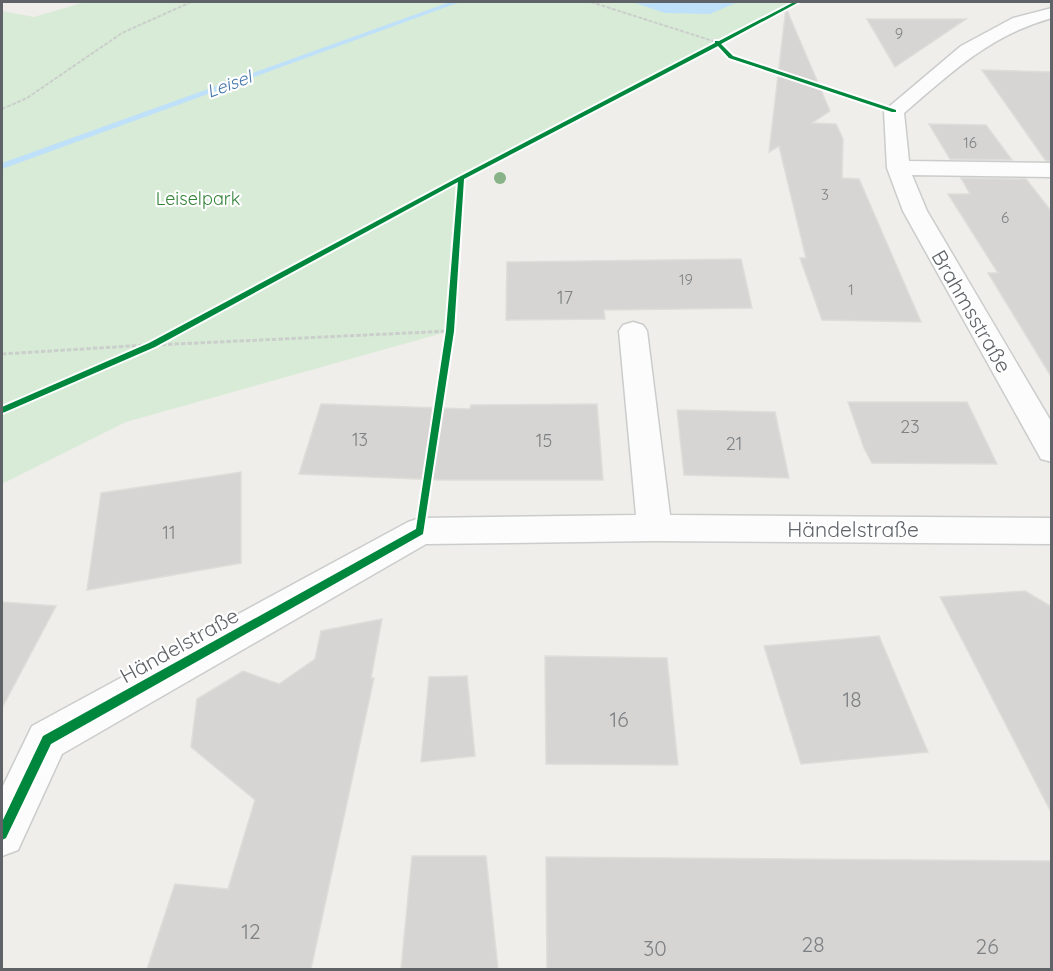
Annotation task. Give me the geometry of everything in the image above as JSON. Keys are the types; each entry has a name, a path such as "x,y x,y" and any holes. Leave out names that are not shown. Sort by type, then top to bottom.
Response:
{"street":[{"name":"Brahmsstraße","path":"1052,14 1019,22 966,50 894,111 898,168 915,211 1052,451"},
{"path":"898,168 1052,170"},
{"path":"633,331 654,528"},
{"name":"Händelstraße","path":"2,834 46,740 420,531 654,528 1052,531"}],"path":[{"path":"2,109 27,98 122,33 191,2"},
{"path":"2,410 152,345 717,42 591,2"},
{"path":"420,531 450,331 461,178"},
{"path":"2,354 450,331"}],"green space":[{"name":"Leiselpark","path":"85,2 797,2 461,178 450,331 126,422 2,484 2,11 34,17"}],"water":[{"path":"632,2 738,2 710,14 665,13"}],"building":[{"path":"786,8 830,111 812,123 836,124 843,139 842,178 859,179 921,322 822,320 800,258 806,258 779,146 769,152"},
{"path":"867,19 966,19 895,67"},
{"path":"982,70 1052,72 1052,161 1046,161"},
{"path":"929,124 986,125 1012,160 950,159"},
{"path":"961,178 1026,179 1052,212 1052,378 988,273 998,273 948,194 970,194"},
{"path":"741,259 752,308 604,310 605,319 506,320 507,262"},
{"path":"848,402 967,402 997,464 872,463 864,448"},
{"path":"321,404 470,409 471,405 597,404 603,480 442,480 299,474"},
{"path":"677,410 775,412 789,478 684,475"},
{"path":"241,472 241,563 87,590 101,493"},
{"path":"1025,591 1052,607 1052,814 940,597"},
{"path":"2,602 56,606 2,708"},
{"path":"382,619 371,678 374,678 311,969 147,969 175,884 228,889 255,800 191,747 197,699 243,671 279,684 315,659 321,631"},
{"path":"879,636 928,752 801,764 764,646"},
{"path":"545,656 667,658 678,765 546,764"},
{"path":"467,676 475,756 421,762 429,677"},
{"path":"412,856 486,856 498,969 401,969"},
{"path":"546,857 1052,861 1052,969 547,969"}],"waterway":[{"name":"Leisel","path":"2,166 456,2"}],"cycle path":[{"path":"2,410 152,345 461,178 797,2"},
{"path":"717,42 731,57 894,111"},
{"path":"2,834 47,740 420,531 450,331 461,178"}]}
